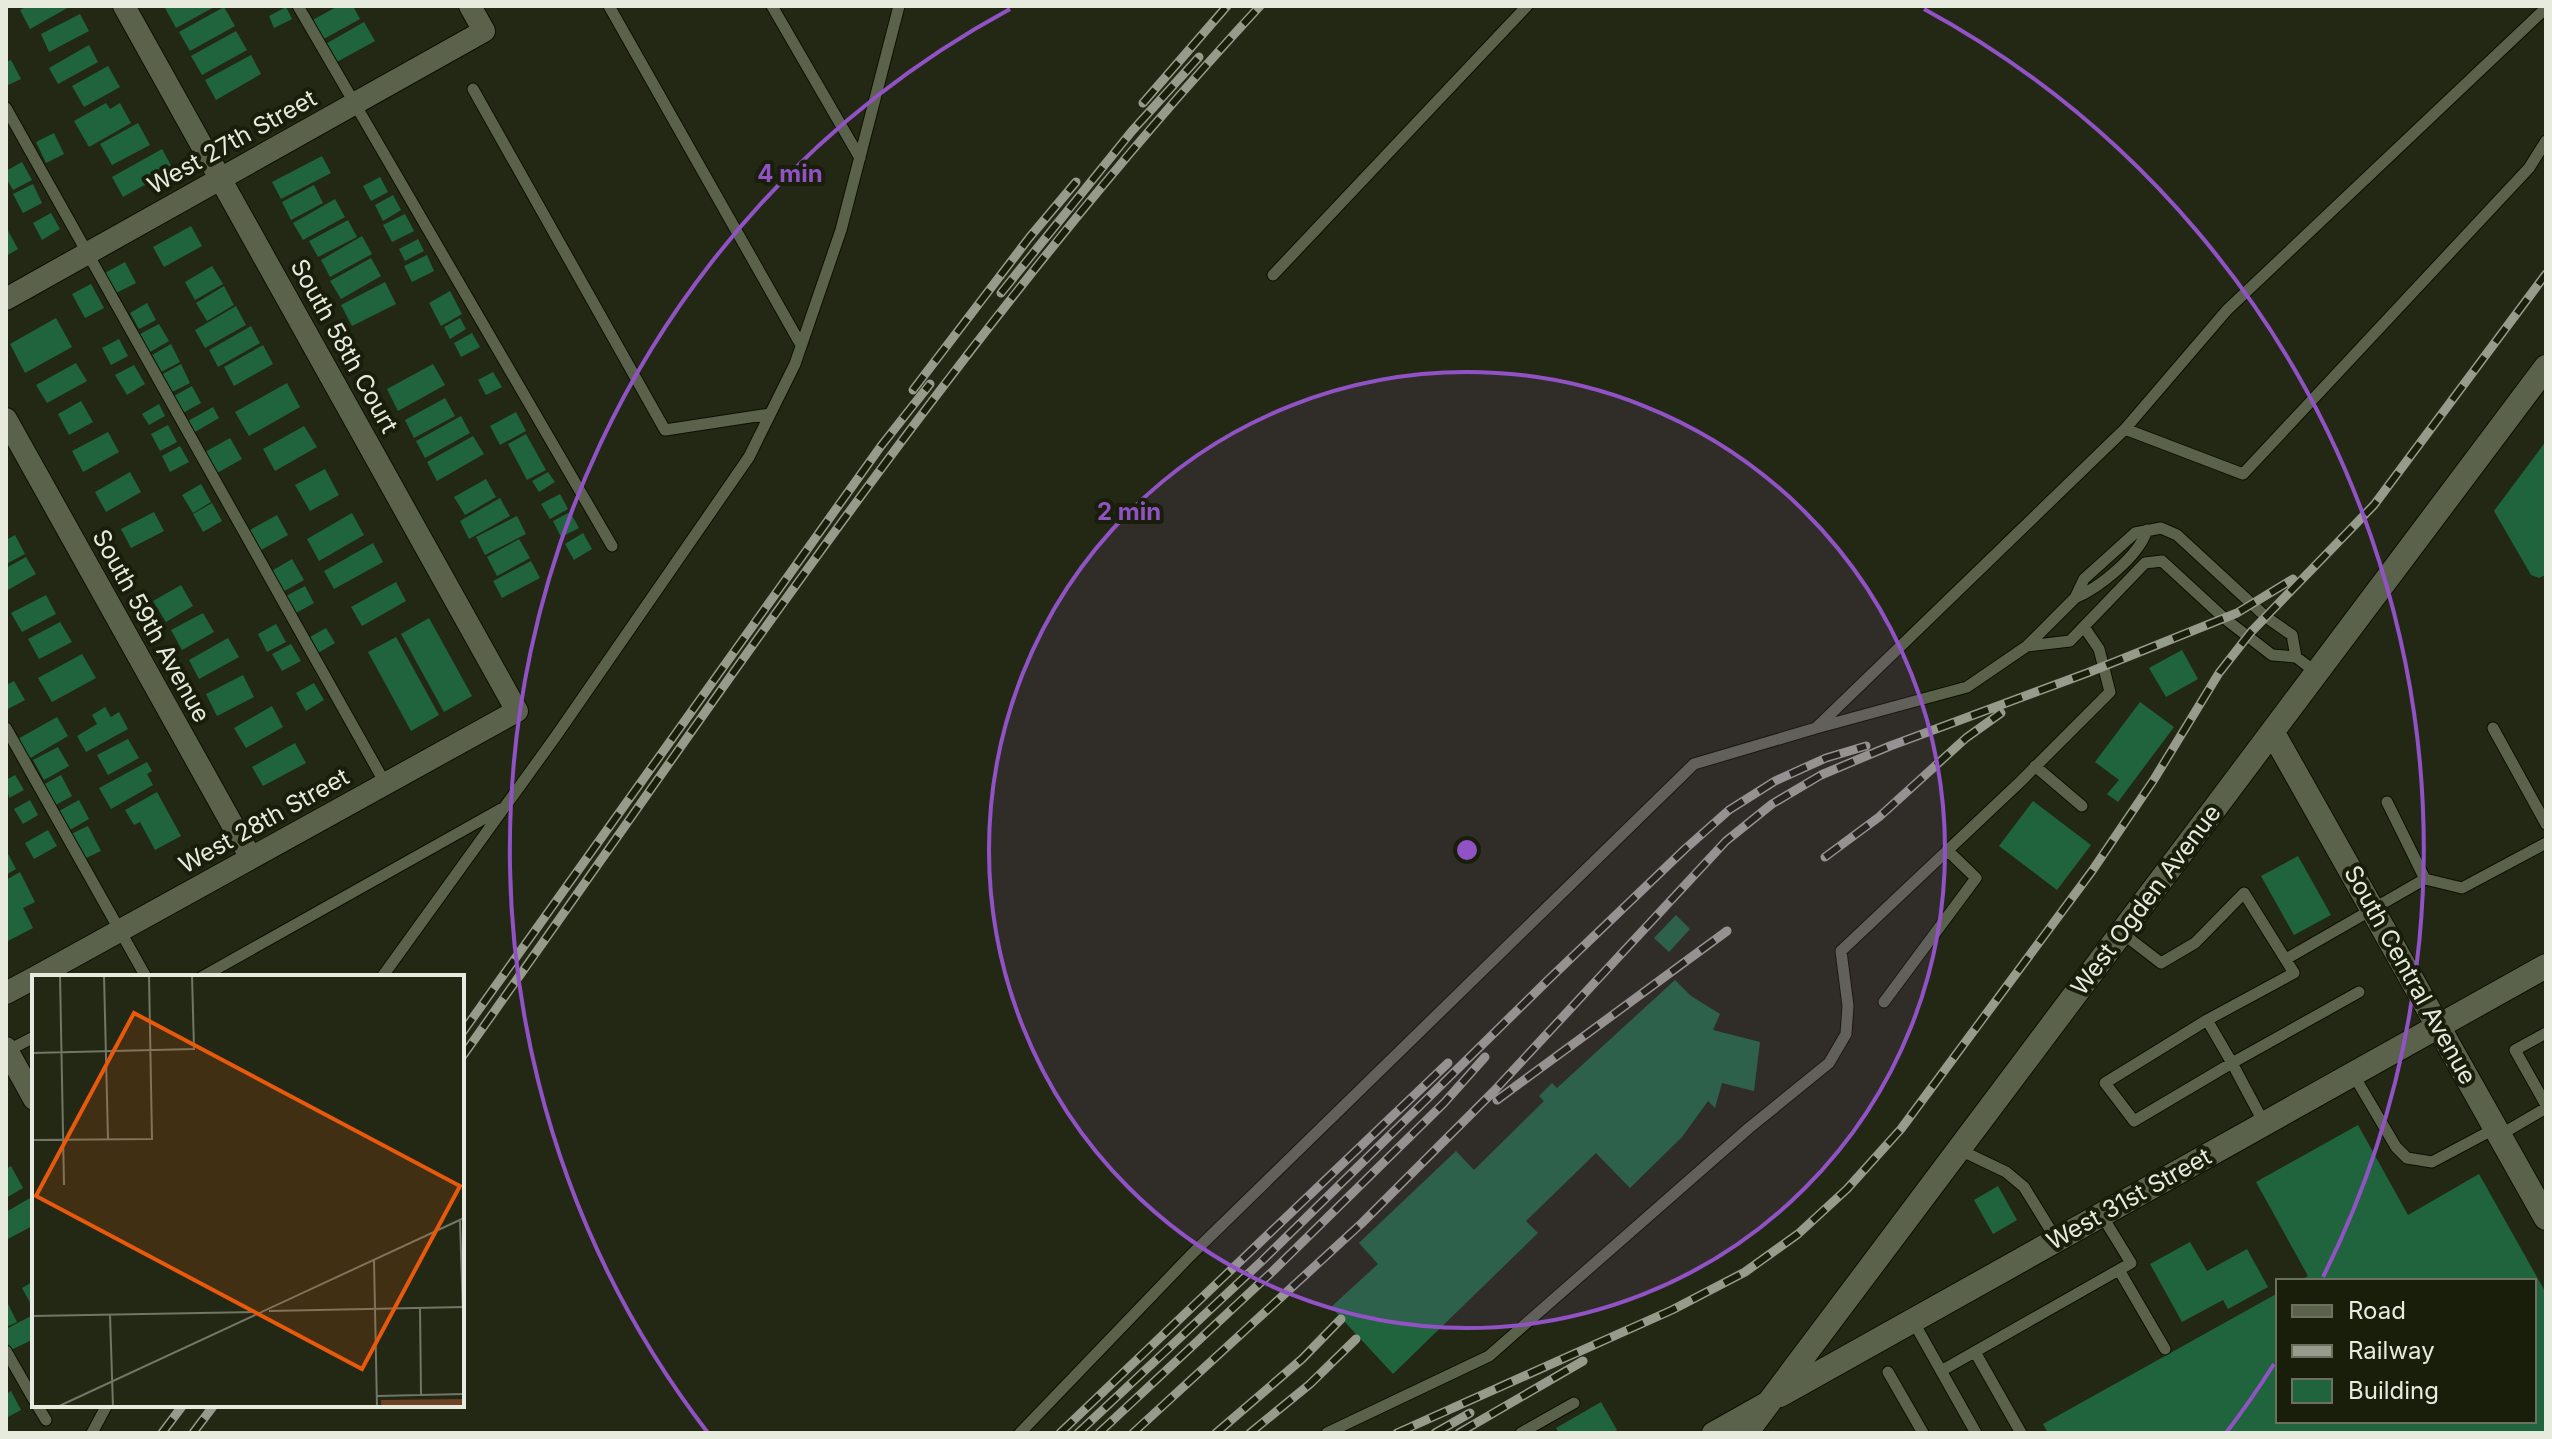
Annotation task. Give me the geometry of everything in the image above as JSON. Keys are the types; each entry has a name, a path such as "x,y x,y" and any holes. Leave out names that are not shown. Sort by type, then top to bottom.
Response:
{"main road":[{"name":"West Ogden Avenue","path":"1746,1433 2546,367"},
{"name":"South Central Avenue","path":"2273,733 2546,1218"},
{"name":"West 31st Street","path":"1771,1400 2546,966"}],"street":[{"name":"South 58th Court","path":"124,6 517,711"},
{"name":"West 27th Street","path":"6,299 484,31 470,6"},
{"name":"South 59th Avenue","path":"6,419 251,858"},
{"name":"West 28th Street","path":"40,975 517,711"},
{"name":"West 28th Street","path":"6,993 32,980"},
{"path":"7,1049 32,1095"},
{"name":"West 31st Street","path":"1713,1433 1771,1400"}],"lane":[{"path":"298,6 612,546"},
{"path":"609,6 801,345"},
{"path":"772,6 860,158"},
{"path":"383,975 505,807 749,457 801,345 841,230 899,6"},
{"path":"1273,275 1527,6"},
{"path":"1816,728 2125,429 2227,310 2546,8"},
{"path":"473,89 665,430 770,414"},
{"path":"6,108 385,783"},
{"path":"2125,429 2243,474 2529,168 2546,141"},
{"path":"1020,1433 1190,1256 1694,764 1967,687 2027,646 2075,598 2084,579 2098,565 2135,533 2147,530 2161,528 2177,535 2266,617 2292,635 2296,657"},
{"path":"2027,646 2070,641 2145,563 2162,561 2224,618 2272,655 2296,657 2317,673"},
{"path":"1327,1433 1489,1356 1749,1128 1829,1063 1846,1034 1848,1006 1841,951 2110,692 2099,649 2084,627"},
{"path":"6,728 145,975"},
{"path":"2493,728 2546,824"},
{"path":"2035,766 2082,806"},
{"path":"2387,802 2425,879"},
{"path":"206,975 505,807"},
{"path":"2286,959 2425,879 2462,888 2546,843"},
{"path":"1884,1002 1976,878 1947,850"},
{"path":"2121,933 2161,963 2195,943 2244,893 2294,973 2207,1020 2105,1083 2134,1121 2359,992"},
{"path":"2207,1020 2264,1123"},
{"path":"2353,1074 2396,1147 2407,1158 2432,1162 2546,1107 2515,1050 2546,1033"},
{"path":"7,1049 32,1038"},
{"path":"1959,1149 2006,1172 2024,1187 2056,1239"},
{"path":"1941,1371 2131,1263 2101,1214"},
{"path":"2119,1270 2165,1349"},
{"path":"1913,1320 1976,1433"},
{"path":"6,1351 32,1396"},
{"path":"1975,1352 2021,1433"},
{"path":"1888,1372 1923,1433"},
{"path":"1521,1433 1574,1403"},
{"path":"38,1407 46,1420"},
{"path":"92,1433 106,1407"}],"building":[{"path":"27,6 71,6 30,29 20,10"},
{"path":"216,6 176,28 165,8"},
{"path":"338,6 353,6 360,19 322,40 311,21"},
{"path":"224,7 235,26 190,51 179,32"},
{"path":"286,7 292,19 274,28 269,16"},
{"path":"80,14 89,31 49,52 41,34"},
{"path":"364,22 375,41 335,63 324,45"},
{"path":"236,31 247,50 202,75 191,56"},
{"path":"89,45 98,62 58,84 49,68"},
{"path":"251,55 261,74 216,100 205,80"},
{"path":"11,60 21,79 6,86 6,62"},
{"path":"108,66 120,87 84,107 72,86"},
{"path":"106,103 110,109 120,103 131,123 89,147 74,121"},
{"path":"138,123 150,145 112,165 100,144"},
{"path":"54,133 64,154 46,163 36,142"},
{"path":"162,149 173,169 123,197 112,177"},
{"path":"322,156 331,173 281,199 272,182"},
{"path":"22,162 32,180 13,190 6,178 6,171"},
{"path":"380,177 388,192 371,201 363,186"},
{"path":"33,184 42,203 23,213 13,194"},
{"path":"314,185 323,203 291,220 282,202"},
{"path":"393,195 401,210 383,221 375,205"},
{"path":"335,199 345,217 303,240 293,223"},
{"path":"51,213 60,229 42,240 33,223"},
{"path":"405,214 414,231 392,242 383,225"},
{"path":"348,220 357,237 318,257 309,241"},
{"path":"191,226 202,246 164,267 153,247"},
{"path":"6,227 18,249 6,256"},
{"path":"362,236 372,254 330,277 321,260"},
{"path":"418,239 424,251 405,261 399,249"},
{"path":"427,255 434,271 412,282 404,266"},
{"path":"371,258 381,276 341,299 330,281"},
{"path":"125,262 136,283 114,294 103,274"},
{"path":"212,266 223,284 195,300 185,282"},
{"path":"385,282 396,304 352,326 341,305"},
{"path":"91,284 104,308 85,318 72,294"},
{"path":"224,286 234,305 207,321 196,303"},
{"path":"450,291 462,314 441,326 429,303"},
{"path":"147,303 156,320 139,329 130,313"},
{"path":"236,306 246,325 205,348 195,330"},
{"path":"56,318 72,347 25,373 10,344"},
{"path":"460,318 466,329 450,339 444,327"},
{"path":"159,324 169,341 150,352 140,334"},
{"path":"251,326 260,343 218,367 209,350"},
{"path":"472,333 480,347 461,357 454,343"},
{"path":"119,339 128,356 111,365 102,348"},
{"path":"171,344 180,362 161,372 152,355"},
{"path":"263,345 273,364 234,386 224,367"},
{"path":"76,363 87,381 47,403 36,385"},
{"path":"181,364 190,383 170,393 161,375"},
{"path":"433,364 445,385 398,411 387,389"},
{"path":"134,365 145,384 127,395 115,375"},
{"path":"493,372 502,387 486,395 478,380"},
{"path":"287,383 300,407 249,436 235,412"},
{"path":"192,386 201,403 183,413 174,396"},
{"path":"445,398 455,416 414,438 405,420"},
{"path":"81,401 93,422 69,435 58,414"},
{"path":"159,404 165,416 149,425 142,414"},
{"path":"213,407 219,418 195,432 188,421"},
{"path":"516,412 526,431 500,445 490,426"},
{"path":"461,416 470,433 425,458 416,441"},
{"path":"168,425 177,442 160,451 151,434"},
{"path":"304,426 317,447 275,471 263,449"},
{"path":"108,432 119,452 83,472 72,451"},
{"path":"526,434 546,470 527,480 508,444"},
{"path":"473,436 484,454 437,481 427,462"},
{"path":"230,438 242,459 217,473 205,452"},
{"path":"2546,441 2546,575 2539,578 2531,575 2494,511"},
{"path":"180,446 189,462 170,472 162,456"},
{"path":"325,469 339,495 310,511 295,485"},
{"path":"130,472 141,492 106,512 95,492"},
{"path":"548,472 555,482 539,492 532,481"},
{"path":"486,479 496,497 465,515 454,497"},
{"path":"201,484 211,502 193,513 182,495"},
{"path":"560,494 568,509 550,519 541,504"},
{"path":"500,498 510,516 469,539 460,521"},
{"path":"212,503 222,521 203,532 193,514"},
{"path":"154,512 164,531 131,548 121,529"},
{"path":"570,512 579,528 561,537 553,521"},
{"path":"352,513 364,535 319,561 307,539"},
{"path":"277,515 288,535 261,550 250,530"},
{"path":"517,516 526,534 485,555 476,537"},
{"path":"583,533 592,549 574,560 565,544"},
{"path":"15,535 25,554 6,564 6,540"},
{"path":"519,539 530,558 497,576 487,557"},
{"path":"373,543 383,562 334,589 324,571"},
{"path":"26,557 36,574 6,591 6,568"},
{"path":"292,559 304,580 281,593 270,572"},
{"path":"531,561 540,578 502,598 493,581"},
{"path":"396,582 406,601 362,626 351,607"},
{"path":"181,585 193,606 166,622 153,601"},
{"path":"305,586 314,603 296,613 286,596"},
{"path":"46,595 56,614 22,632 11,613"},
{"path":"203,613 214,632 182,650 171,630"},
{"path":"429,618 472,696 444,712 401,634"},
{"path":"60,622 72,642 39,659 28,639"},
{"path":"276,624 286,642 267,652 258,634"},
{"path":"326,628 335,643 318,653 310,637"},
{"path":"396,637 439,715 411,731 368,652"},
{"path":"228,638 239,657 199,679 189,660"},
{"path":"291,644 301,661 282,671 272,654"},
{"path":"2182,650 2198,679 2166,697 2149,668"},
{"path":"82,654 96,678 52,702 38,678"},
{"path":"243,675 254,697 217,716 206,694"},
{"path":"14,681 25,700 6,710 6,685"},
{"path":"314,683 324,700 306,711 296,693"},
{"path":"2140,702 2174,727 2118,802 2107,794 2119,780 2095,762"},
{"path":"272,706 283,727 246,748 234,728"},
{"path":"105,707 111,717 119,712 128,729 86,752 77,736 97,724 92,715"},
{"path":"57,717 68,736 27,760 16,740"},
{"path":"128,739 139,758 108,775 97,755"},
{"path":"295,743 306,763 263,786 252,767"},
{"path":"58,747 69,766 44,780 33,760"},
{"path":"147,762 152,771 147,774 153,785 111,809 99,788"},
{"path":"15,775 24,790 9,798 6,780"},
{"path":"61,775 72,796 54,806 43,785"},
{"path":"157,792 181,836 155,850 140,822 134,825 125,810"},
{"path":"30,800 38,815 23,824 14,809"},
{"path":"79,800 89,819 70,830 59,811"},
{"path":"2033,801 2091,845 2057,890 1999,846"},
{"path":"88,826 101,851 84,859 71,834"},
{"path":"48,830 57,846 34,859 25,843"},
{"path":"6,850 16,869 6,875"},
{"path":"2298,856 2331,915 2294,935 2261,876"},
{"path":"20,872 35,902 23,908 33,928 6,942 6,880"},
{"path":"1676,915 1690,929 1669,952 1654,938"},
{"path":"1675,980 1691,996 1720,1014 1713,1030 1760,1042 1754,1091 1722,1083 1715,1108 1708,1101 1682,1137 1630,1188 1596,1153 1526,1221 1538,1233 1393,1374 1331,1307 1378,1264 1359,1243 1456,1151 1474,1170 1544,1101 1539,1096 1552,1083 1557,1088"},
{"path":"2358,1125 2408,1215 2479,1174 2546,1293 2546,1433 2048,1433 2043,1424 2276,1294 2276,1423 2536,1423 2536,1279 2303,1279 2308,1276 2256,1182"},
{"path":"11,1166 23,1188 6,1198 6,1169"},
{"path":"1998,1186 2017,1220 1993,1234 1974,1200"},
{"path":"30,1198 32,1226 6,1240 6,1212"},
{"path":"2190,1242 2207,1271 2247,1249 2268,1287 2228,1309 2223,1300 2182,1322 2150,1264"},
{"path":"32,1282 32,1306 22,1288"},
{"path":"6,1300 17,1322 6,1327"},
{"path":"31,1316 32,1340 11,1350 6,1340 6,1329"},
{"path":"11,1391 21,1410 6,1418 6,1394"},
{"path":"1601,1402 1617,1430 1612,1433 1559,1433 1556,1428"}],"railway":[{"path":"1143,103 1227,6"},
{"path":"464,1054 844,518 943,386 1150,129 1260,6"},
{"path":"1001,293 1132,131 1199,57"},
{"path":"913,390 1029,238 1076,182"},
{"path":"1397,1433 1672,1310 1745,1272 1798,1234 1847,1189 1901,1129 2092,871 2153,781 2219,673 2251,632 2374,505 2546,274"},
{"path":"464,1030 881,446 930,384"},
{"path":"1133,1433 1362,1223 1494,1091 1726,841 1772,804 1821,775 1890,746 2237,613 2293,579"},
{"path":"1825,857 1879,817 1966,738 2001,713"},
{"path":"1078,1433 1263,1260 1546,982 1729,810 1775,781 1826,758 1866,746"},
{"path":"1497,1100 1727,931"},
{"path":"1099,1433 1274,1270 1444,1103 1485,1057"},
{"path":"1060,1433 1448,1063"},
{"path":"1216,1433 1302,1359 1341,1319"},
{"path":"1250,1433 1310,1384 1356,1339"},
{"path":"1459,1433 1583,1361"},
{"path":"162,1433 182,1407"},
{"path":"193,1433 212,1407"},
{"path":"1435,1433 1470,1413"}]}
